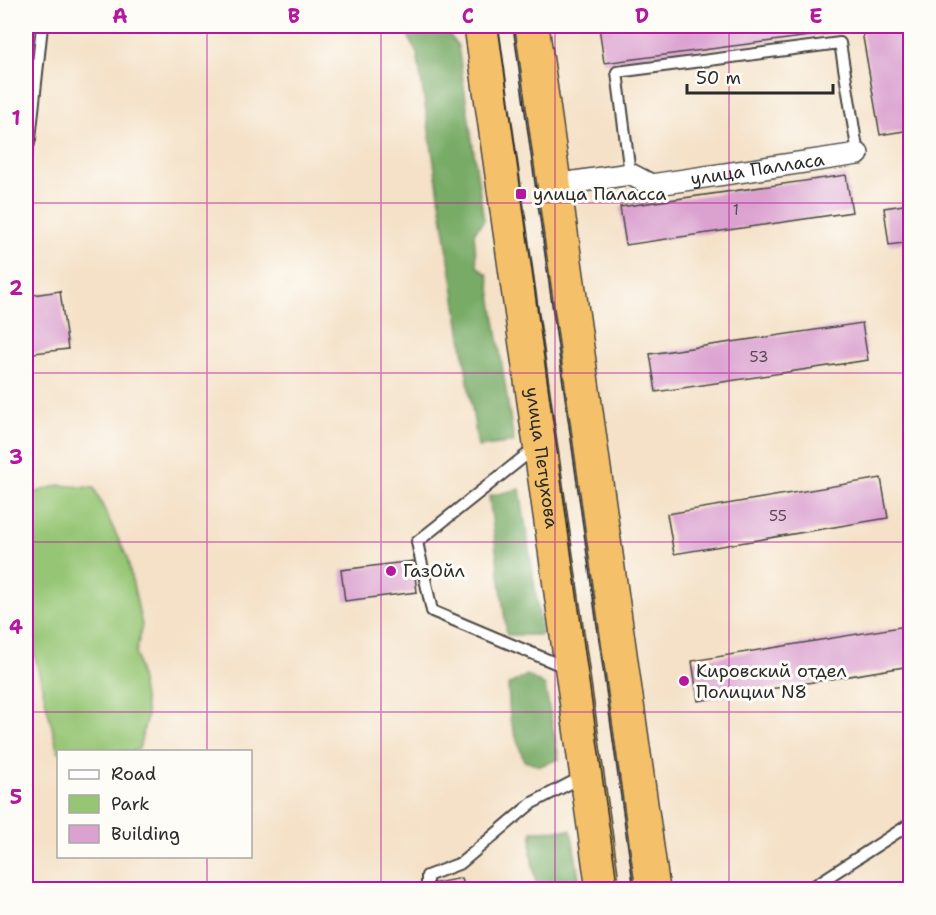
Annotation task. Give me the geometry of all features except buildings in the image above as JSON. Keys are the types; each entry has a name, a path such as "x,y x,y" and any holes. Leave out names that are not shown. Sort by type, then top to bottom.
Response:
{"highway":[{"name":"улица Петухова","path":"481,26 603,890"},
{"path":"532,26 653,890"}],"street":[{"name":"улица Палласа","path":"554,185 630,174 651,184 858,154"}],"lane":[{"path":"26,155 30,140 42,26"},
{"path":"630,174 617,72 840,43 858,154"},
{"path":"540,444 417,542 432,611 572,670"},
{"path":"427,885 427,876 461,863 532,803 587,774"},
{"path":"808,890 910,824"}],"green space":[{"path":"403,26 448,26 449,34 458,46 484,220 474,233 477,266 488,275 514,442 478,447 417,53"},
{"path":"60,485 94,488 127,557 142,625 136,653 147,715 139,749 58,750 26,620 26,495"},
{"path":"520,489 542,635 507,635 489,496"},
{"path":"527,675 545,686 559,759 540,766 524,761 510,719 508,685"},
{"path":"571,830 581,889 537,889 531,854 532,831"}],"tram line":[{"path":"498,26 618,890"},
{"path":"513,26 634,890"}],"place":[{"name":"улица Паласса","path":"521,194"},
{"name":"ГазОйл","path":"391,571"},
{"name":"Кировский отдел Полиции N8","path":"684,681"}]}
